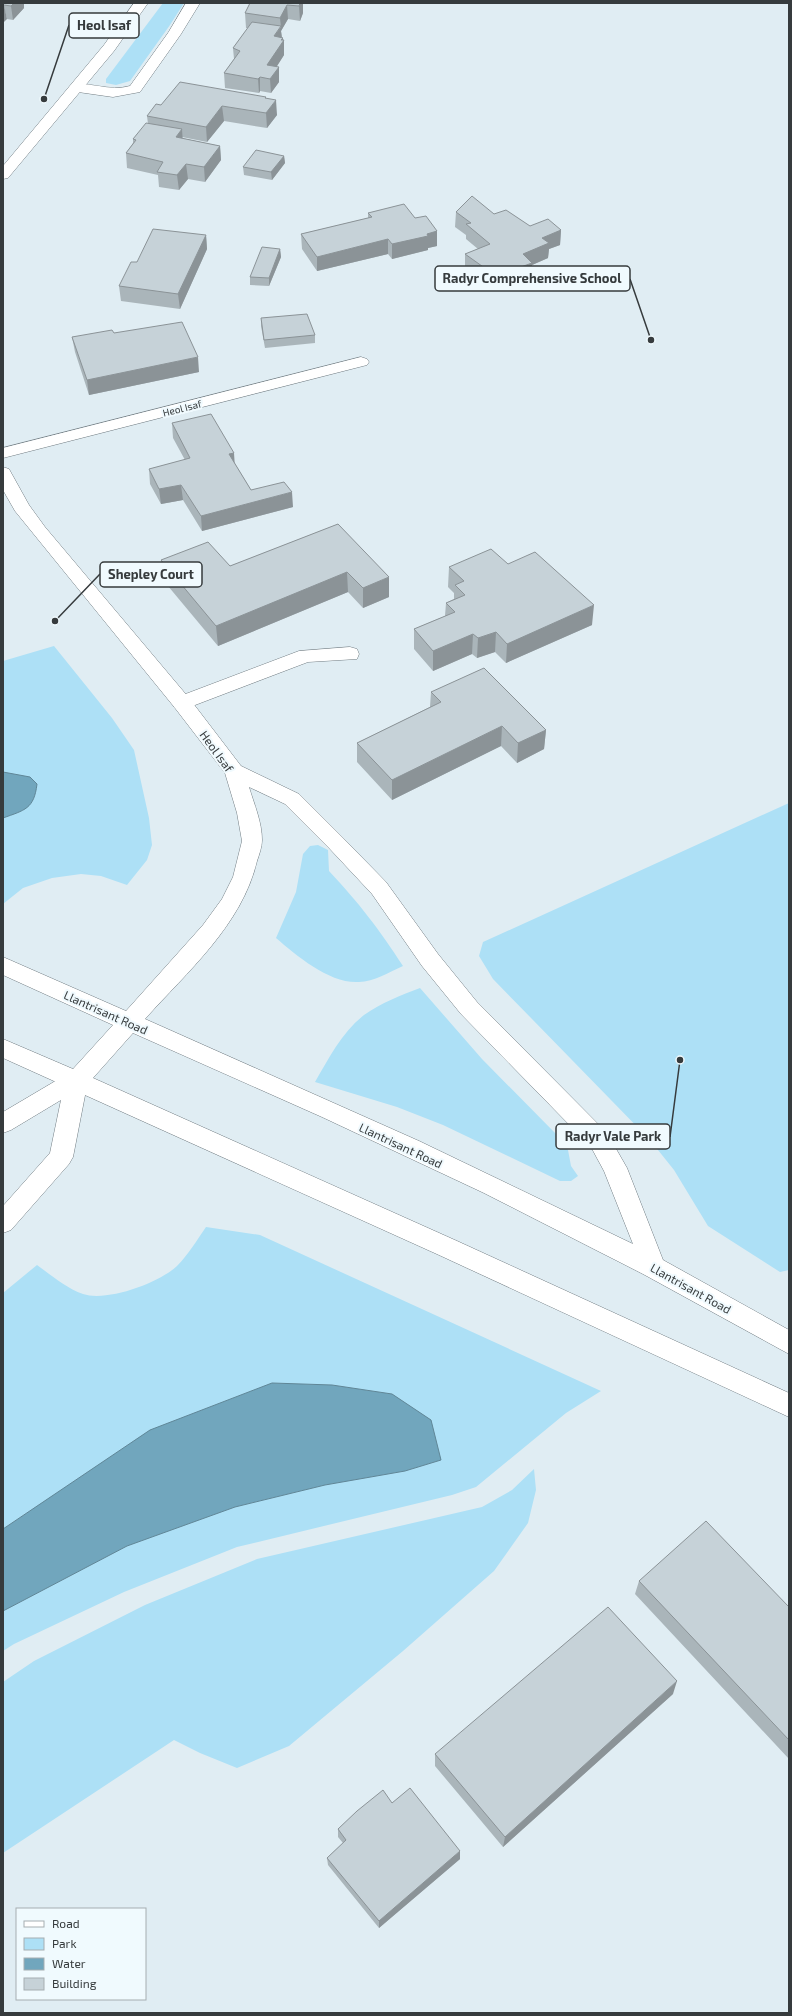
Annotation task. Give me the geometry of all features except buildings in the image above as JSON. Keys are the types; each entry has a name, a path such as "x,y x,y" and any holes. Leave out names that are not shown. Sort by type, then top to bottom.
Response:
{"main road":[{"path":"3,175 109,48 141,3"},
{"path":"76,88 109,92 126,92 135,88 174,34 193,3"},
{"name":"Heol Isaf","path":"3,453 361,362"},
{"name":"Heol Isaf","path":"3,473 21,507 39,531 182,703 234,771 247,813 252,841 244,877 231,904 212,931 77,1080"},
{"path":"182,703 306,656 350,654"},
{"path":"234,771 292,798 379,888 430,960 469,1008 599,1140 615,1168 653,1266"},
{"name":"Llantrisant Road","path":"3,966 275,1086 506,1193 653,1266 789,1343"},
{"path":"3,1048 448,1248 789,1405"},
{"path":"3,1123 77,1080"},
{"path":"3,1224 61,1157 77,1080"}],"green space":[{"path":"163,3 184,3 130,81 116,85 106,83 106,79"},
{"path":"54,646 112,718 134,750 149,818 152,845 147,860 127,885 101,876 81,874 52,878 23,888 3,904 3,661"},
{"path":"789,803 789,1270 780,1272 708,1226 674,1170 650,1140 493,979 479,956 483,942"},
{"path":"318,845 328,850 329,871 350,894 386,940 403,966 365,982 348,981 326,974 314,968 276,938 296,892 303,854 310,846"},
{"path":"420,988 482,1059 556,1134 568,1150 571,1166 578,1176 571,1181 560,1181 443,1125 397,1107 315,1082 336,1046 356,1022 364,1015 384,1003"},
{"path":"206,1227 260,1235 601,1391 566,1413 476,1487 452,1495 237,1547 124,1592 14,1644 3,1651 3,1611 127,1546 235,1507 325,1485 405,1471 441,1460 392,1394 332,1385 272,1383 25,1514 3,1529 3,1293 37,1265 65,1285 83,1294 93,1296 105,1295 132,1289 158,1279 177,1266 189,1252"},
{"path":"534,1469 536,1490 528,1523 494,1571 403,1651 289,1746 237,1768 200,1753 174,1740 3,1853 3,1682 34,1661 145,1605 257,1559 482,1507 512,1490"}],"water":[{"path":"3,772 30,777 37,784 34,799 31,804 17,813 3,818"},
{"path":"272,1383 332,1385 392,1394 431,1420 441,1460 405,1471 325,1485 235,1507 127,1546 3,1611 3,1529 150,1430"}],"place":[{"name":"Heol Isaf","path":"44,99"},
{"name":"Radyr Comprehensive School","path":"651,340"},
{"name":"Shepley Court","path":"55,621"},
{"name":"Radyr Vale Park","path":"680,1060"}]}
